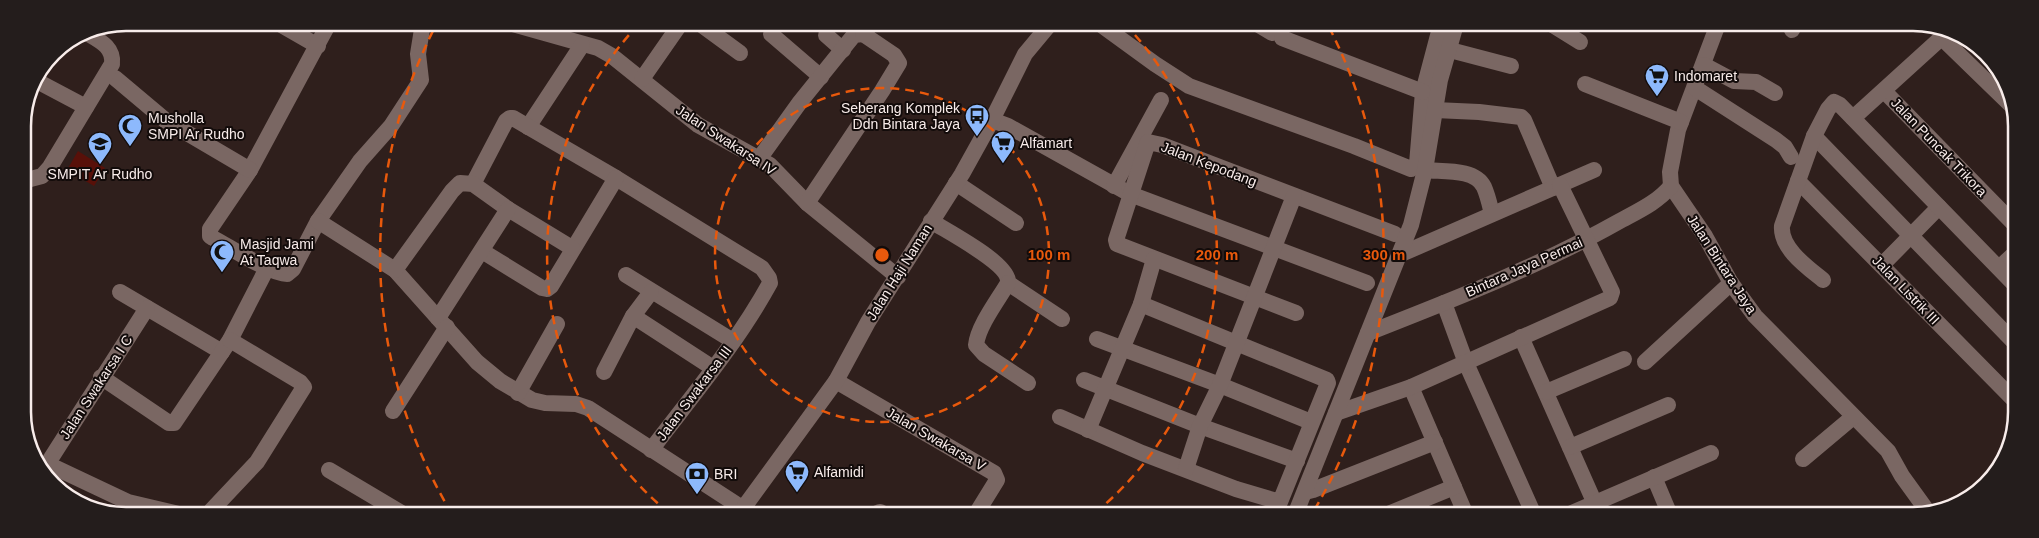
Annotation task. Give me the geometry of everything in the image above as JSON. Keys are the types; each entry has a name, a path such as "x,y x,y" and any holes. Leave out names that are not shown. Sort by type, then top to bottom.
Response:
{"street":[{"path":"292,31 318,46"},
{"path":"325,31 250,170 209,232 213,238 267,268 282,274 290,272 318,221 360,161 391,126 420,80 418,54 422,31"},
{"name":"Jalan Swakarsa IV","path":"536,31 598,48 642,79 698,125 770,165 807,203 898,277"},
{"path":"642,79 675,31"},
{"path":"710,31 740,54"},
{"path":"759,159 800,102 854,36 864,31"},
{"path":"807,203 899,63 894,55 870,31"},
{"name":"Jalan Haji Naman","path":"743,507 836,381 868,322 956,183 992,120 1025,54 1044,31"},
{"path":"1110,31 1155,64 1190,86 1354,146 1411,170 1417,164 1423,92 1439,31"},
{"path":"1269,31 1272,33 1281,31 1423,92"},
{"path":"1298,507 1411,224 1425,170 1440,80 1454,31"},
{"path":"1562,31 1580,42"},
{"path":"1671,186 1672,163 1681,122 1716,31"},
{"path":"771,34 821,77"},
{"path":"826,35 844,50"},
{"path":"1853,118 1884,91 1939,35"},
{"path":"1941,36 2003,98"},
{"path":"31,179 42,176 50,167 112,64 111,51 107,46 92,37"},
{"path":"528,127 582,45"},
{"path":"1450,50 1511,66"},
{"path":"1704,65 1734,81 1756,82 1775,93"},
{"path":"115,78 165,120 250,170"},
{"path":"41,83 86,107"},
{"path":"1585,84 1681,122"},
{"path":"1695,88 1776,140 1785,147 1791,158"},
{"name":"Jalan Puncak Trikora","path":"1884,91 2008,218"},
{"path":"1114,186 1161,100"},
{"path":"1823,280 1795,256 1781,233 1814,136 1828,108 1834,102 1840,105 1853,118 2008,278"},
{"path":"1336,413 1411,387 1610,298 1612,295 1588,239 1556,186 1524,120 1521,117 1479,112 1435,110"},
{"path":"473,184 507,119 513,118 616,178 766,273 770,283 733,341"},
{"path":"992,120 1008,126 1130,194 1367,283"},
{"path":"1814,136 2008,336"},
{"name":"Jalan Kepodang","path":"1130,194 1146,144 1150,141 1294,196"},
{"path":"1425,170 1465,174 1476,178 1484,186 1492,214"},
{"path":"1399,255 1594,170"},
{"path":"482,251 542,288 547,289 616,178"},
{"name":"Jalan Listrik III","path":"1798,180 2008,394"},
{"path":"956,183 1016,223"},
{"path":"394,270 452,191 460,184 473,184 508,209 572,248"},
{"name":"Bintara Jaya Permai","path":"1368,332 1444,303 1588,239 1655,201 1671,186"},
{"name":"Jalan Bintara Jaya","path":"1671,186 1705,236 1731,283 1755,316 1888,451 1902,476 1924,506"},
{"path":"1130,194 1116,242 1154,259 1296,314"},
{"path":"1186,469 1200,426 1220,385 1294,196 1395,234"},
{"path":"1882,265 1940,207"},
{"path":"393,411 482,251 508,209"},
{"name":"Jalan Swakarsa III","path":"318,221 394,270 488,372 518,393 532,400 545,403 576,404 588,408 734,507"},
{"path":"931,221 985,254 1007,275 1008,283 985,321 976,345 984,354 1028,383"},
{"path":"1088,430 1141,304 1154,259"},
{"path":"1999,268 2008,260"},
{"path":"101,378 169,423 174,423 226,346 267,268"},
{"name":"Jalan Swakarsa III","path":"626,275 733,341 651,450"},
{"path":"1008,283 1062,319"},
{"path":"1644,362 1731,283"},
{"path":"120,292 147,308 300,382 304,387 257,462 215,507"},
{"path":"604,372 633,316 651,292"},
{"path":"1444,303 1466,363 1530,507"},
{"path":"1060,417 1236,489 1279,502 1328,380 1141,304"},
{"name":"Jalan Swakarsa I C","path":"46,462 147,308"},
{"path":"633,316 713,368"},
{"path":"518,393 556,324"},
{"path":"1521,337 1597,507"},
{"path":"1097,338 1311,422"},
{"path":"1546,392 1624,359"},
{"path":"1084,380 1200,426 1297,461"},
{"name":"Jalan Swakarsa V","path":"836,381 994,473 997,480 980,507"},
{"path":"1411,387 1463,507"},
{"path":"1570,447 1668,405"},
{"path":"1802,458 1854,417"},
{"path":"1305,492 1380,465 1435,442"},
{"path":"1602,507 1654,477 1711,453"},
{"path":"49,466 128,502 149,507"},
{"path":"329,470 391,507"},
{"path":"1654,477 1667,507"},
{"path":"1416,507 1454,487"}],"shaded area":[{"path":"78,151 105,168 94,186 67,170"}],"place":[{"name":"Indomaret","path":"1657,97"},
{"name":"Seberang Komplek Ddn Bintara Jaya","path":"977,137"},
{"name":"Musholla SMPI Ar Rudho","path":"130,147"},
{"name":"Alfamart","path":"1003,164"},
{"name":"SMPIT Ar Rudho","path":"100,165"},
{"name":"Masjid Jami At Taqwa","path":"222,273"},
{"name":"Alfamidi","path":"797,493"},
{"name":"BRI","path":"697,495"}]}
